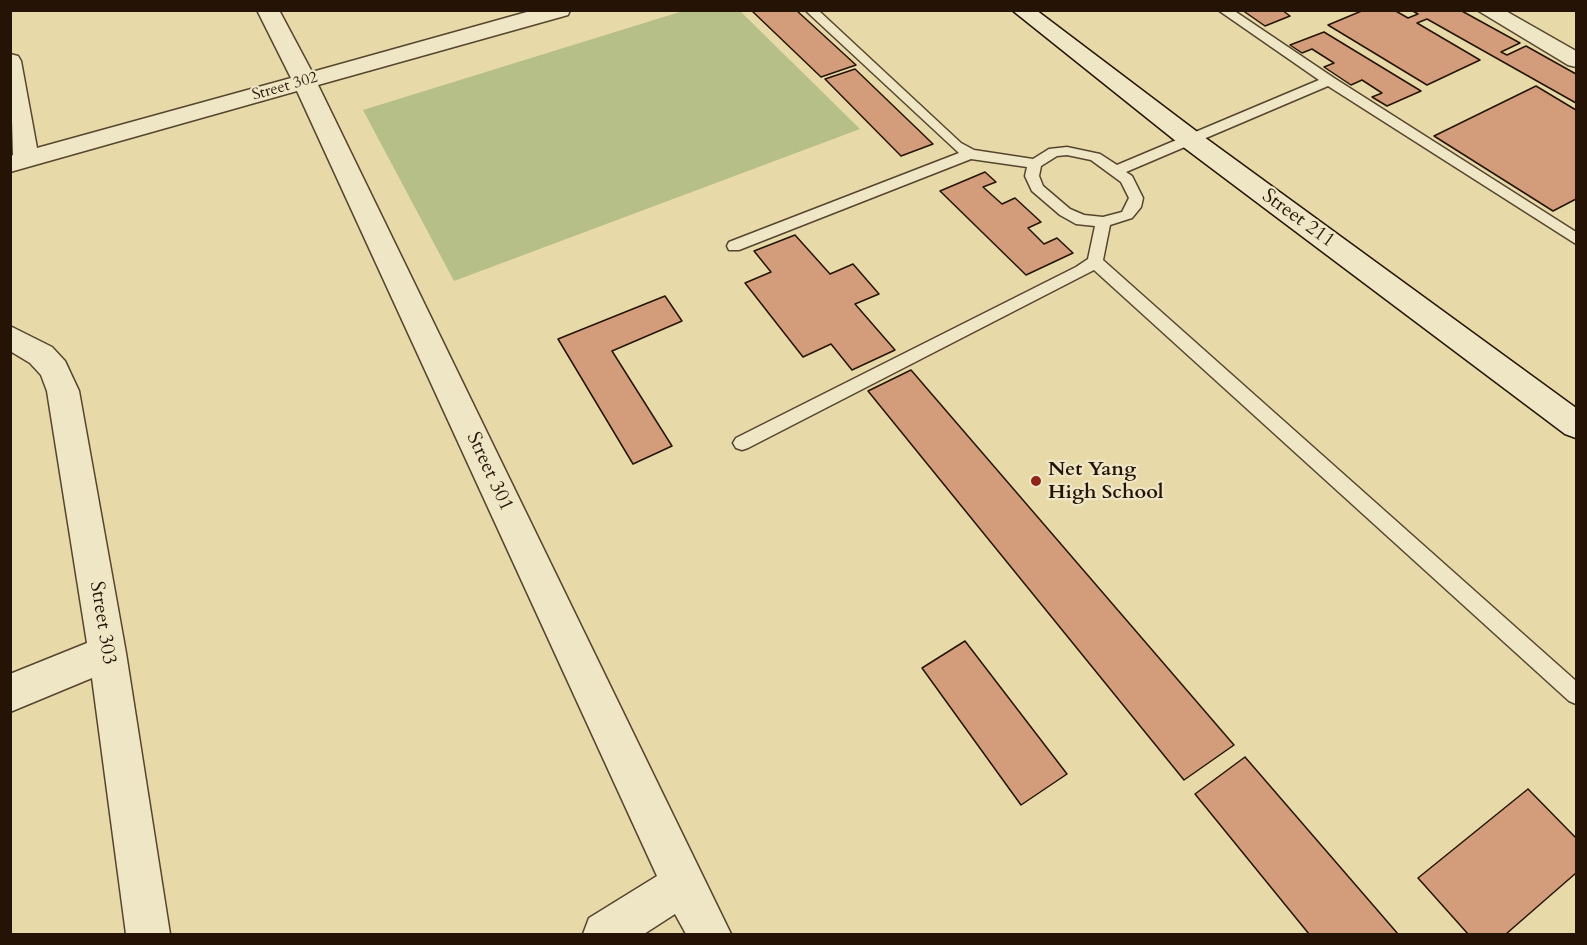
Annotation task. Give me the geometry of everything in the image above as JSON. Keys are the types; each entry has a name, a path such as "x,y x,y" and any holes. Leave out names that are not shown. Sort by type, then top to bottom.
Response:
{"street":[{"name":"Street 301","path":"268,10 305,81 683,884 709,934"},
{"name":"Street 302","path":"18,161 560,10"},
{"name":"Street 211","path":"1022,10 1191,140 1576,425"},
{"path":"1487,10 1576,60"},
{"path":"10,61 18,161"},
{"name":"Street 303","path":"16,344 54,369 63,391 107,653 148,934"},
{"path":"10,693 107,653"},
{"path":"605,934 683,884"}],"lane":[{"path":"811,10 946,138 970,154 1035,164"},
{"path":"1224,10 1329,81 1576,239"},
{"path":"1116,171 1191,140 1241,116 1329,81"},
{"path":"1067,151 1095,157 1116,171 1133,188 1136,198 1134,207 1116,220 1103,222 1081,220 1049,199 1037,188 1032,176 1035,164 1048,155 1067,151"},
{"path":"734,246 970,154"},
{"path":"1095,262 1103,222"},
{"path":"742,443 1095,262"},
{"path":"1095,262 1576,694"}],"green space":[{"path":"683,11 740,11 860,129 454,281 363,110"}],"building":[{"path":"751,10 796,10 856,65 821,77"},
{"path":"1242,10 1282,10 1290,16 1265,26"},
{"path":"1364,10 1394,10 1408,18 1418,14 1411,10 1460,10 1520,43 1501,52 1507,55 1526,46 1576,74 1576,103 1427,19 1417,23 1480,60 1427,85 1328,25"},
{"path":"1324,32 1421,91 1387,106 1372,97 1382,93 1362,80 1351,85 1324,67 1334,63 1312,49 1302,53 1290,45"},
{"path":"855,69 933,144 901,156 825,79"},
{"path":"1536,86 1576,110 1576,199 1553,211 1434,136"},
{"path":"985,172 996,182 983,187 1002,204 1015,198 1041,222 1028,228 1044,244 1057,238 1073,253 1026,275 940,191"},
{"path":"795,235 830,274 853,264 879,294 855,304 895,350 852,370 831,344 803,357 745,283 771,272 754,251"},
{"path":"665,296 682,321 612,351 672,446 633,464 558,339"},
{"path":"911,370 1234,745 1184,780 868,391"},
{"path":"965,641 1067,774 1021,805 922,668"},
{"path":"1245,757 1398,934 1309,934 1195,794"},
{"path":"1528,789 1576,838 1576,873 1506,934 1468,934 1418,878"}],"place":[{"name":"Net Yang High School","path":"1036,481"}]}
